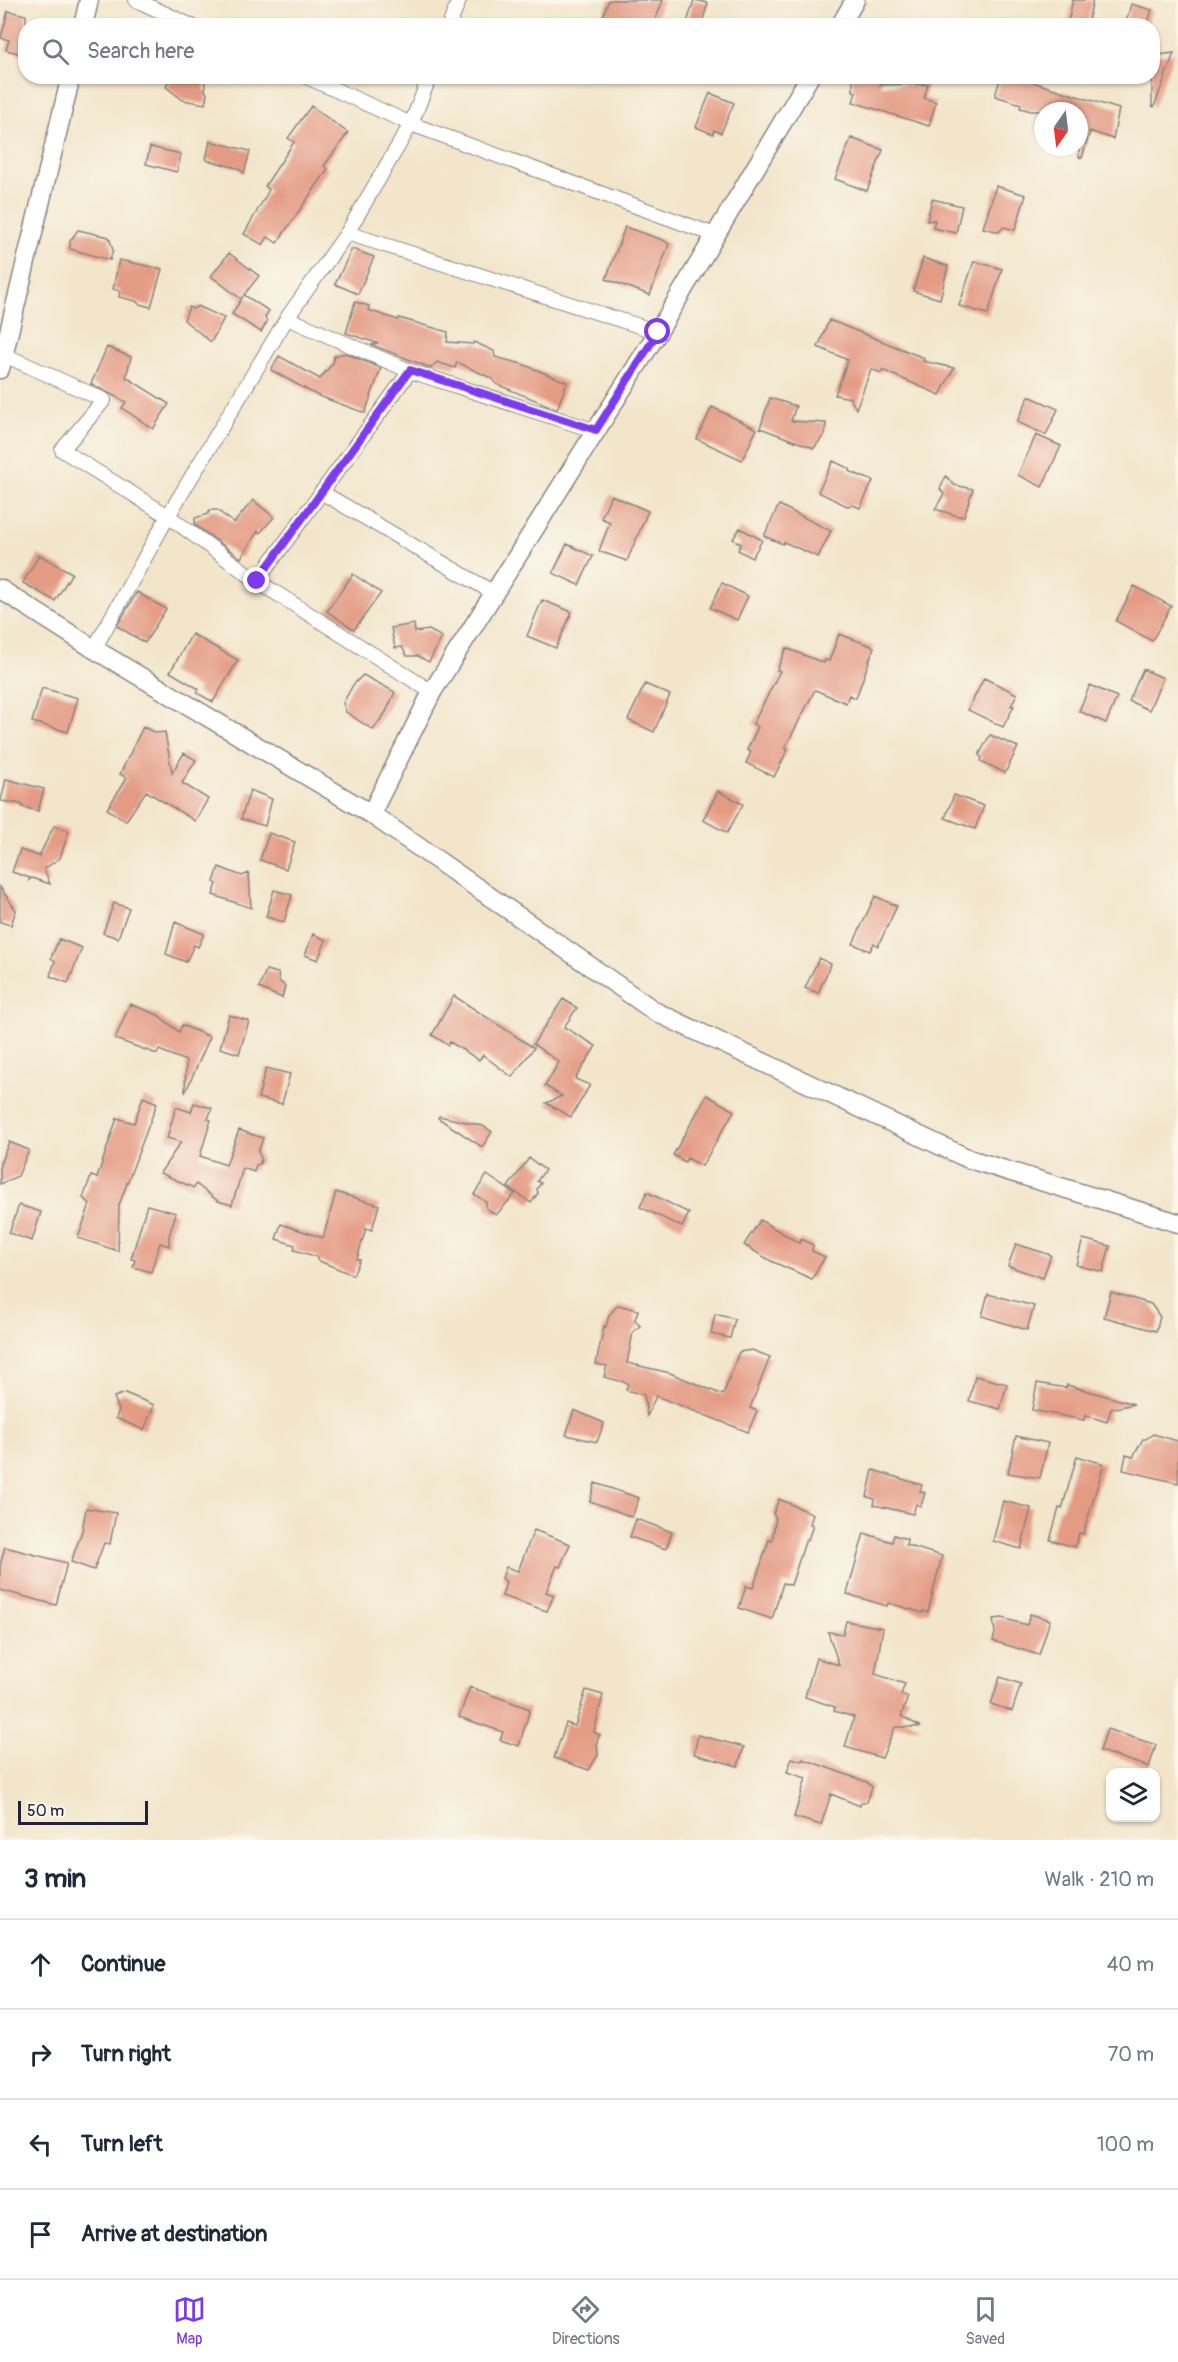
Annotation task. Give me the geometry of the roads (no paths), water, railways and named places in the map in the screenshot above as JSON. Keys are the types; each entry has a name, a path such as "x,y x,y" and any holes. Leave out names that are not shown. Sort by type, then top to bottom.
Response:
{"street":[{"path":"85,18 89,0"},
{"path":"136,0 175,18"},
{"path":"452,18 459,0"},
{"path":"845,18 855,0"},
{"path":"69,84 2,359 104,400 62,450 168,516 257,581 432,692"},
{"path":"323,84 411,124 715,235"},
{"path":"94,649 168,516 287,318 347,233 411,124 427,84"},
{"path":"371,814 432,692 658,332 805,84"},
{"path":"347,233 658,332"},
{"path":"287,318 410,370 596,430"},
{"path":"257,581 410,370"},
{"path":"321,492 494,592"},
{"path":"0,589 94,649 371,814 656,1012 969,1159 1178,1223"}]}
